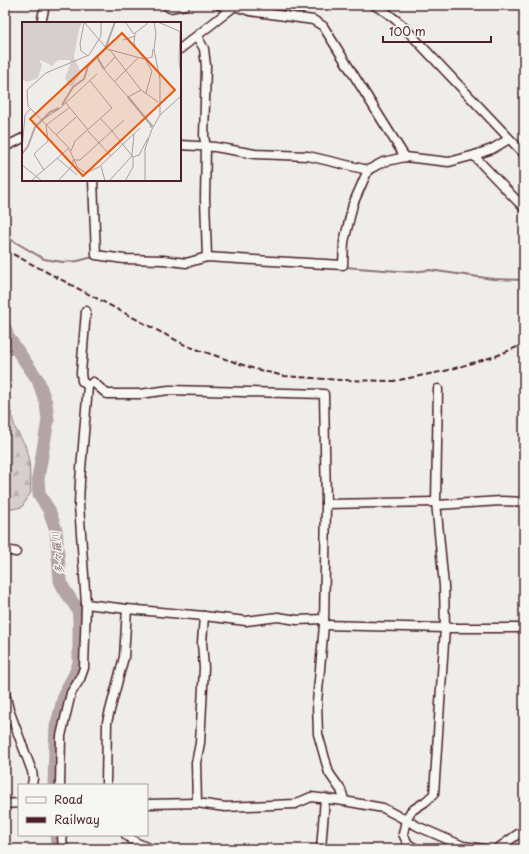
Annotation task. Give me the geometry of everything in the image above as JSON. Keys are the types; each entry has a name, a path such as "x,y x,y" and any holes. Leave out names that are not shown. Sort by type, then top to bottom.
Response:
{"street":[{"path":"41,22 45,5"},
{"path":"166,5 170,8 185,5"},
{"path":"219,5 250,12 313,20 324,26 405,157"},
{"path":"374,5 401,24 524,154"},
{"path":"181,49 233,7"},
{"path":"197,36 204,49 206,66 204,137 206,146 205,199 207,257"},
{"path":"5,147 22,138"},
{"path":"93,181 96,255 124,259 163,260 186,263 207,257 343,265 344,242 353,204 368,170 383,162 405,157 449,162 492,149 509,139"},
{"path":"181,145 215,147 255,154 308,156 368,170"},
{"path":"475,155 476,158 524,208"},
{"path":"86,311 81,373 82,381 88,386"},
{"path":"88,386 94,382 107,394 140,394 169,390 324,394 326,504 324,622 317,702 318,734 329,773 341,790 344,796 344,801"},
{"path":"60,784 61,736 71,692 80,679 84,668 86,604 79,505 88,386"},
{"path":"416,849 408,844 403,834 406,820 411,811 434,794 445,628 444,586 437,503 438,389"},
{"path":"326,504 501,501 524,502"},
{"path":"5,550 16,552"},
{"path":"86,604 246,621 278,617 324,622 445,628 524,628"},
{"path":"106,784 107,722 124,657 127,609"},
{"path":"197,803 196,763 200,743 204,668 202,643 204,616"},
{"path":"5,693 8,710 32,771 32,784"},
{"path":"148,804 197,803 225,807 294,804 311,797 325,798 382,808 419,827 463,846 485,849"},
{"path":"321,849 325,798"},
{"path":"5,804 18,803"},
{"path":"497,849 518,834 524,832"},
{"path":"62,836 63,849"},
{"path":"127,836 135,842 151,849"}],"green space":[{"path":"5,389 15,428 25,445 29,461 31,492 22,507 13,509 5,505"}],"waterway":[{"path":"5,236 44,259 63,262 95,258"},
{"path":"344,267 411,272 429,270 493,279 524,280"},
{"name":"多々羅川","path":"5,328 8,337 38,380 46,403 48,420 38,479 39,494 49,510 56,530 60,581 78,610 79,618 79,663 65,692 56,727 54,784"},
{"name":"多々羅川","path":"56,836 58,849"}],"railway":[{"path":"5,250 187,346 255,369 284,376 340,380 394,381 445,371 496,356 524,344"}]}
